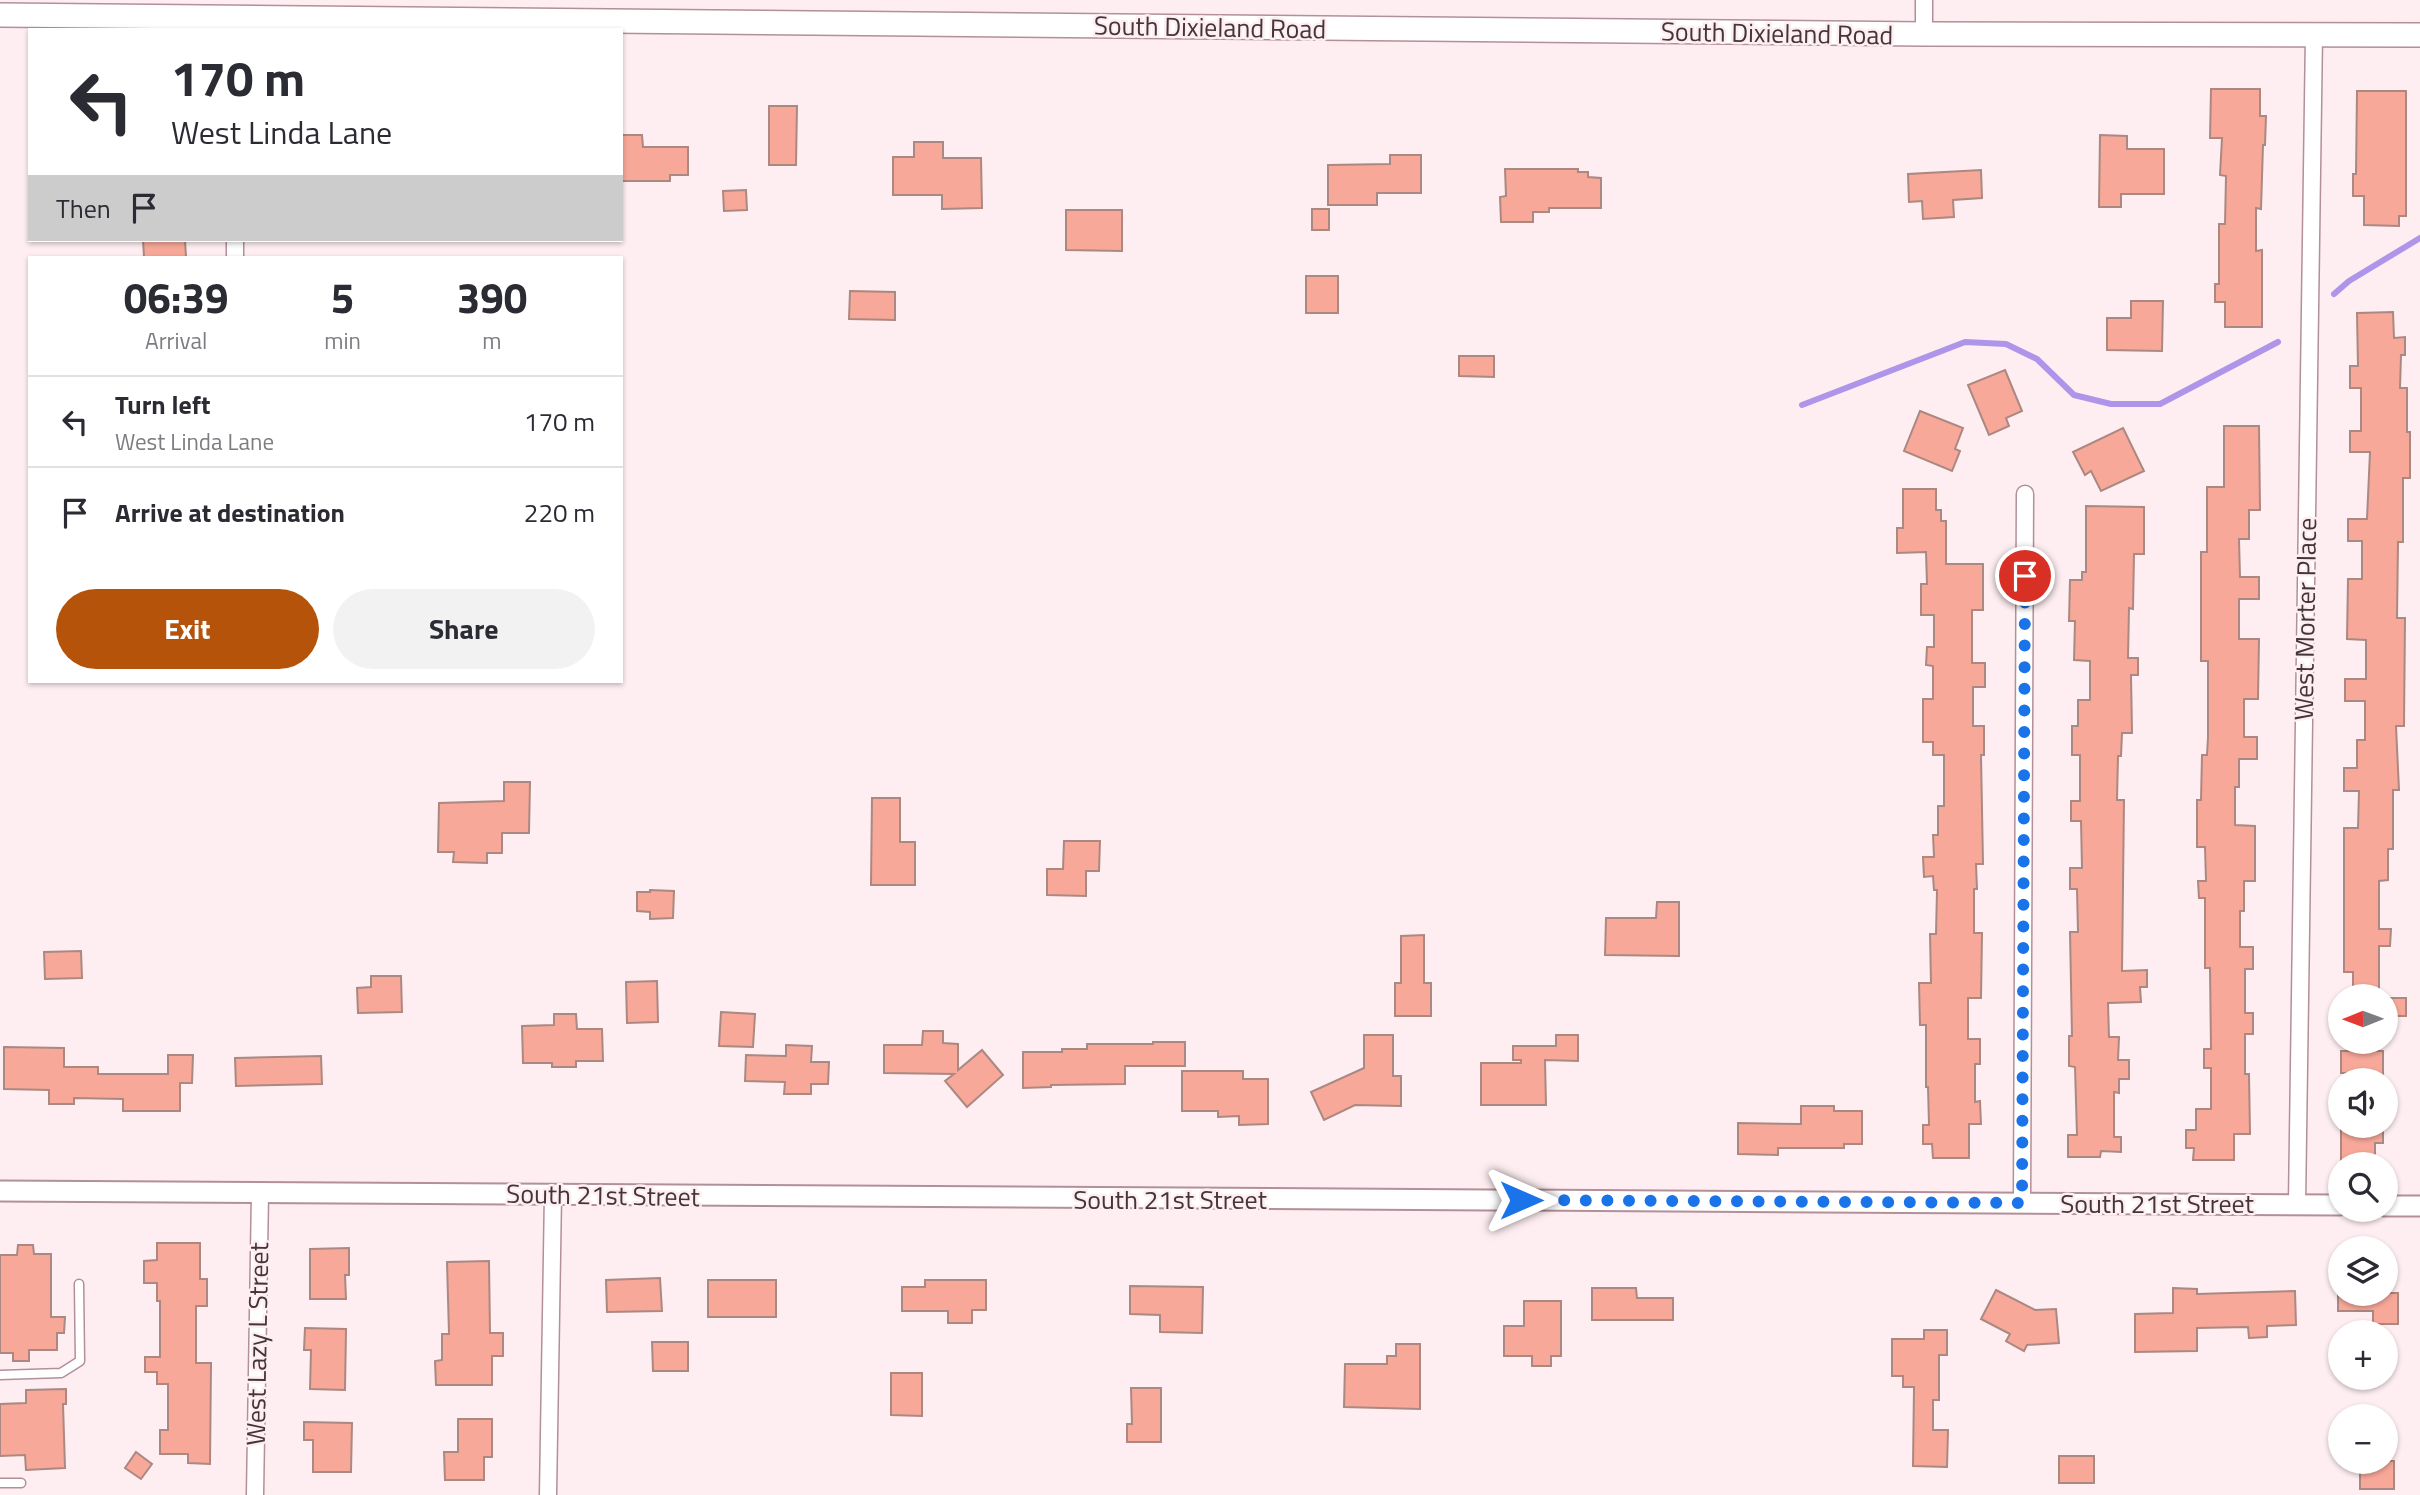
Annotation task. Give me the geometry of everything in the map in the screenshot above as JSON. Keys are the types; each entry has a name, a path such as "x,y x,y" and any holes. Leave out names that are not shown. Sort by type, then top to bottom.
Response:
{"main road":[{"name":"South Dixieland Road","path":"0,15 1924,34 2420,35"}],"street":[{"path":"1924,0 1924,34"},
{"name":"West Morter Place","path":"2297,1204 2314,34"},
{"path":"2022,1203 2025,494"},
{"name":"South 21st Street","path":"0,1191 2328,1205"},
{"name":"West Lazy L Street","path":"255,1495 260,1193"},
{"path":"548,1495 553,1194"},
{"path":"2398,1206 2420,1206"}],"lane":[{"path":"0,1375 61,1373 80,1361 79,1284"},
{"path":"0,1483 21,1483"}],"building":[{"path":"2211,89 2260,89 2260,116 2266,116 2261,209 2256,208 2256,251 2262,250 2262,327 2225,327 2225,302 2215,302 2215,284 2219,284 2219,224 2225,224 2226,176 2220,175 2222,138 2210,138"},
{"path":"2357,91 2406,91 2406,216 2399,216 2399,226 2364,225 2364,196 2353,196 2353,174 2356,174"},
{"path":"769,106 797,106 796,165 769,165"},
{"path":"623,135 642,135 643,147 688,147 688,175 670,175 670,181 623,181"},
{"path":"2100,135 2127,136 2127,149 2164,149 2164,194 2121,194 2121,207 2099,207"},
{"path":"914,142 943,142 943,158 981,158 982,208 942,209 942,195 893,195 893,157 914,157"},
{"path":"1390,155 1421,155 1421,193 1377,193 1377,205 1328,205 1328,165 1390,164"},
{"path":"1505,169 1578,169 1578,172 1588,172 1588,177 1601,178 1601,208 1549,208 1549,212 1533,212 1533,222 1501,222 1500,197 1506,196"},
{"path":"1981,170 1982,198 1953,200 1954,217 1923,219 1922,201 1909,202 1908,174"},
{"path":"746,190 747,210 724,211 723,191"},
{"path":"1312,209 1329,209 1329,230 1312,230"},
{"path":"1066,210 1122,210 1122,251 1066,250"},
{"path":"143,242 185,242 186,256 144,256"},
{"path":"1306,276 1338,276 1338,313 1306,313"},
{"path":"850,291 895,292 895,320 849,319"},
{"path":"2131,301 2163,301 2162,351 2107,350 2107,318 2131,318"},
{"path":"2393,312 2394,338 2405,337 2405,355 2401,355 2400,388 2407,388 2407,432 2410,432 2410,478 2403,478 2403,542 2398,542 2397,618 2405,618 2404,726 2396,726 2399,790 2393,790 2393,849 2388,849 2388,880 2379,881 2379,929 2391,929 2390,946 2379,946 2379,984 2353,984 2353,972 2344,972 2344,828 2358,828 2359,791 2344,791 2344,768 2357,768 2357,740 2365,740 2365,701 2345,701 2345,679 2366,679 2366,640 2347,639 2348,579 2362,579 2362,541 2348,541 2348,519 2367,519 2370,452 2350,452 2350,431 2361,431 2361,388 2350,388 2350,366 2358,366 2357,313"},
{"path":"1459,356 1494,356 1494,377 1459,376"},
{"path":"2005,370 2022,411 2006,418 2009,426 1989,435 1968,385"},
{"path":"1920,411 1963,428 1955,449 1960,451 1952,471 1904,451"},
{"path":"2224,426 2259,426 2260,510 2249,510 2249,539 2239,539 2240,577 2259,577 2259,599 2239,599 2239,639 2259,639 2258,699 2244,699 2244,737 2257,737 2257,759 2239,759 2239,787 2235,787 2235,825 2255,826 2255,881 2244,881 2244,911 2240,911 2240,947 2253,947 2253,969 2245,969 2245,1013 2253,1013 2253,1034 2245,1034 2250,1134 2234,1134 2234,1160 2193,1160 2194,1148 2186,1148 2186,1130 2196,1130 2196,1109 2211,1109 2211,1068 2204,1068 2204,1049 2211,1049 2210,968 2205,968 2205,898 2199,898 2198,881 2206,881 2205,847 2197,847 2197,800 2201,800 2202,755 2207,755 2208,737 2208,661 2201,661 2201,552 2207,552 2207,487 2224,487"},
{"path":"2123,428 2144,471 2101,491 2091,471 2085,475 2073,452"},
{"path":"1903,489 1936,489 1936,510 1941,510 1941,521 1946,521 1946,564 1983,564 1983,610 1972,610 1972,663 1985,663 1985,687 1973,687 1973,726 1984,726 1984,755 1981,755 1983,864 1976,864 1977,889 1974,889 1974,933 1982,933 1981,998 1968,998 1968,1039 1980,1039 1980,1064 1975,1064 1975,1102 1980,1101 1981,1124 1969,1124 1969,1158 1933,1158 1932,1144 1923,1144 1923,1125 1929,1125 1926,1025 1920,1025 1919,983 1931,983 1930,934 1936,934 1937,890 1934,890 1933,876 1924,877 1923,857 1934,857 1933,835 1938,835 1938,806 1944,806 1944,755 1933,755 1933,742 1923,742 1923,699 1933,699 1933,666 1926,665 1927,647 1934,647 1934,615 1921,615 1921,584 1927,584 1926,552 1897,553 1897,528 1903,528"},
{"path":"2086,506 2144,507 2144,554 2134,554 2133,609 2129,608 2128,658 2138,658 2138,675 2131,675 2132,733 2122,733 2121,756 2118,756 2117,800 2124,800 2122,971 2147,970 2147,987 2140,987 2141,1002 2108,1003 2109,1037 2119,1037 2118,1060 2129,1060 2129,1079 2119,1079 2119,1093 2114,1092 2114,1137 2121,1137 2121,1152 2101,1151 2100,1157 2068,1157 2068,1135 2077,1135 2075,1067 2069,1066 2069,1036 2072,1036 2070,932 2078,932 2077,889 2070,889 2070,868 2082,868 2081,821 2071,821 2071,801 2080,801 2080,755 2072,755 2072,726 2078,726 2078,700 2090,700 2090,661 2074,660 2075,621 2069,621 2070,580 2082,580 2082,572 2086,572"},
{"path":"504,782 530,782 529,833 502,833 502,853 487,853 487,863 453,862 454,852 438,852 439,803 504,801"},
{"path":"872,798 900,798 900,842 915,842 915,885 871,885"},
{"path":"1064,841 1100,841 1099,871 1086,871 1086,896 1047,895 1047,869 1063,869"},
{"path":"674,891 673,918 650,919 650,912 637,911 637,892"},
{"path":"1657,902 1679,902 1679,956 1605,955 1606,918 1656,918"},
{"path":"1424,935 1424,983 1431,983 1431,1016 1395,1016 1395,983 1401,983 1401,936"},
{"path":"81,951 82,978 45,979 44,952"},
{"path":"371,976 401,976 402,1012 358,1013 357,988 371,987"},
{"path":"657,981 658,1022 627,1023 626,982"},
{"path":"2398,998 2406,998 2406,1016 2398,1016"},
{"path":"721,1012 755,1014 753,1047 719,1046"},
{"path":"554,1014 576,1014 577,1029 602,1029 603,1061 576,1061 576,1067 552,1067 552,1063 523,1063 522,1026 554,1025"},
{"path":"923,1031 943,1031 943,1043 958,1044 958,1070 982,1050 1003,1075 967,1107 945,1081 954,1074 884,1073 884,1045 922,1045"},
{"path":"1364,1035 1393,1035 1393,1076 1401,1076 1401,1106 1355,1105 1324,1120 1311,1092 1364,1068"},
{"path":"1556,1035 1578,1035 1578,1061 1545,1060 1546,1105 1481,1105 1481,1063 1521,1063 1521,1060 1513,1060 1513,1046 1556,1046"},
{"path":"1185,1042 1185,1066 1125,1066 1125,1084 1023,1088 1023,1052 1087,1049 1087,1044"},
{"path":"786,1045 812,1046 811,1062 829,1062 828,1084 811,1084 811,1094 784,1094 785,1082 745,1081 746,1055 786,1056"},
{"path":"4,1047 64,1048 64,1067 98,1067 98,1074 168,1074 168,1055 193,1055 192,1083 180,1083 180,1111 123,1111 123,1099 74,1098 74,1104 49,1104 49,1090 4,1089"},
{"path":"2341,1054 2383,1054 2383,1068 2341,1068"},
{"path":"321,1056 322,1084 236,1086 235,1058"},
{"path":"1182,1071 1243,1071 1243,1079 1268,1079 1268,1124 1239,1125 1239,1116 1218,1117 1218,1111 1182,1111"},
{"path":"1801,1106 1834,1106 1834,1111 1862,1111 1862,1144 1844,1144 1844,1148 1778,1148 1778,1155 1738,1154 1738,1123 1801,1124"},
{"path":"2341,1138 2383,1138 2383,1143 2375,1143 2375,1152 2341,1152"},
{"path":"157,1243 200,1243 200,1279 207,1279 207,1306 196,1306 196,1363 211,1363 210,1464 188,1463 188,1454 160,1454 160,1430 168,1430 168,1384 157,1384 157,1372 145,1372 145,1357 160,1357 160,1301 157,1301 157,1283 144,1283 144,1261 157,1260"},
{"path":"18,1245 33,1245 34,1254 51,1254 51,1317 65,1317 64,1333 57,1333 57,1350 29,1350 29,1361 13,1361 13,1353 0,1353 0,1255 17,1255"},
{"path":"349,1248 349,1275 345,1275 346,1299 310,1299 310,1249"},
{"path":"489,1261 490,1333 503,1333 503,1356 492,1356 492,1385 436,1385 435,1361 442,1360 442,1334 449,1334 447,1262"},
{"path":"660,1278 662,1311 607,1312 606,1280"},
{"path":"708,1280 776,1280 776,1317 708,1317"},
{"path":"925,1280 986,1280 986,1310 972,1310 972,1323 948,1323 948,1311 902,1311 902,1287 925,1287"},
{"path":"1130,1286 1203,1287 1202,1333 1160,1332 1160,1315 1130,1314"},
{"path":"1592,1288 1636,1288 1637,1298 1673,1298 1673,1320 1592,1320"},
{"path":"2173,1288 2197,1289 2197,1294 2295,1291 2296,1325 2267,1326 2267,1337 2249,1338 2248,1327 2197,1328 2197,1351 2135,1352 2135,1314 2173,1313"},
{"path":"1996,1290 2035,1310 2056,1309 2059,1343 2027,1345 2024,1351 2006,1341 2010,1334 1981,1319"},
{"path":"1524,1301 1561,1301 1561,1356 1551,1356 1551,1366 1532,1366 1532,1356 1504,1356 1504,1326 1524,1326"},
{"path":"2338,1306 2398,1306 2398,1320 2373,1320 2373,1311 2338,1311"},
{"path":"305,1328 346,1329 345,1390 310,1389 311,1350 304,1350"},
{"path":"1924,1330 1947,1330 1947,1355 1939,1355 1939,1400 1933,1400 1933,1430 1948,1430 1947,1467 1913,1466 1914,1387 1903,1387 1903,1376 1892,1376 1892,1339 1924,1339"},
{"path":"652,1342 688,1342 688,1371 653,1371"},
{"path":"1396,1344 1420,1344 1420,1409 1344,1407 1345,1364 1387,1364 1387,1356 1396,1356"},
{"path":"891,1373 922,1373 922,1416 891,1415"},
{"path":"1131,1388 1161,1388 1161,1442 1127,1442 1127,1424 1132,1424"},
{"path":"66,1389 66,1404 63,1404 65,1468 26,1470 25,1455 0,1456 0,1404 26,1403 26,1390"},
{"path":"458,1419 492,1419 492,1457 484,1457 484,1480 445,1480 444,1452 458,1452"},
{"path":"304,1422 352,1423 351,1472 313,1472 313,1440 304,1440"},
{"path":"136,1452 152,1464 141,1479 125,1468"},
{"path":"2059,1456 2094,1456 2094,1483 2059,1483"},
{"path":"2360,1474 2394,1474 2394,1489 2360,1489"}],"waterway":[{"path":"2334,294 2349,281 2420,238"},
{"path":"1802,405 1965,342 2006,344 2037,359 2074,395 2111,404 2160,404 2278,342"}],"route":[{"path":"1521,1200 2022,1203 2025,576"}]}
